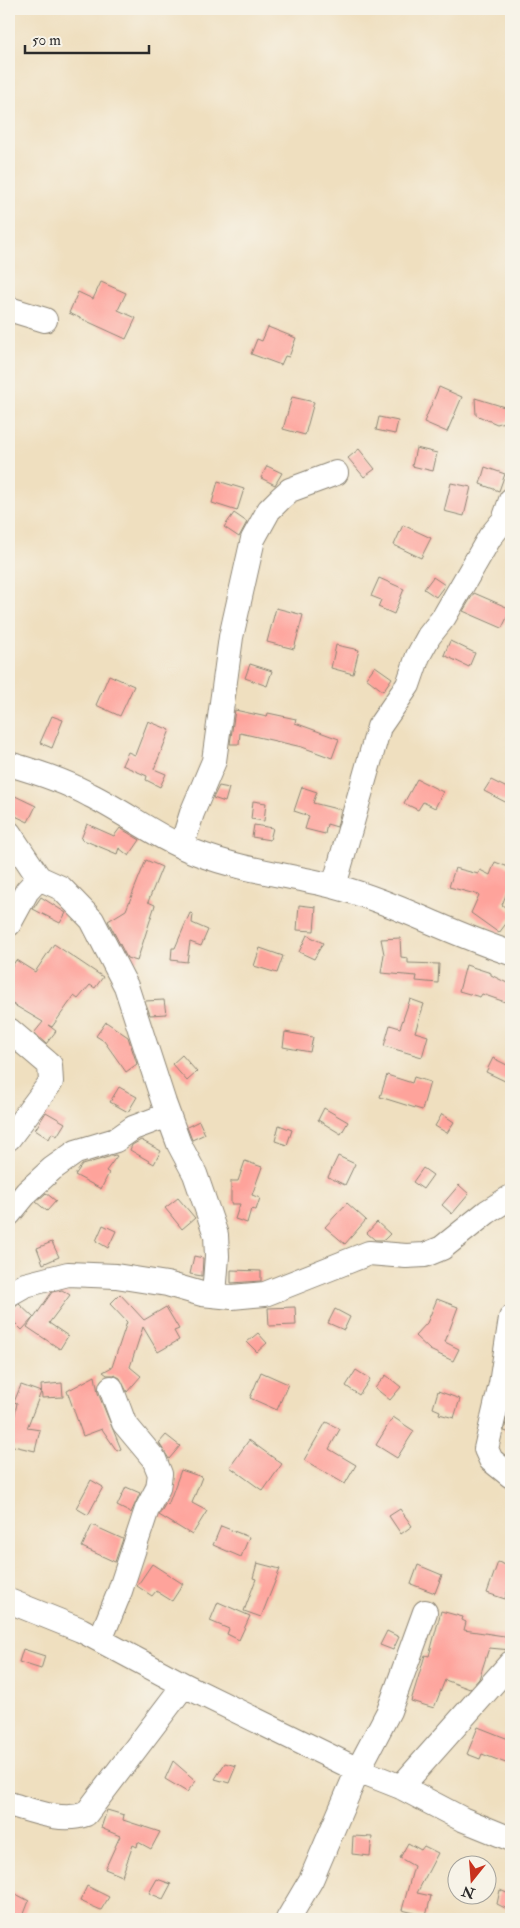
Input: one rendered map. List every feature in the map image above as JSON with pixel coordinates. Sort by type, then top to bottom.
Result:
[{"type":"street","points":[[9,309],[45,320]]},
{"type":"street","points":[[182,845],[192,813],[214,761],[231,637],[253,539],[269,510],[290,490],[336,473]]},
{"type":"street","points":[[334,886],[379,727],[408,685],[418,656],[429,636],[444,617],[476,559],[509,515]]},
{"type":"street","points":[[9,764],[46,775],[90,794],[149,829],[196,853],[240,866],[334,886],[508,947]]},
{"type":"street","points":[[9,833],[39,878],[61,888],[92,920],[126,986],[168,1115],[179,1144],[194,1174],[216,1235],[217,1256],[214,1296]]},
{"type":"street","points":[[9,924],[27,891],[39,878]]},
{"type":"street","points":[[9,1030],[50,1065],[52,1072],[51,1082],[9,1138]]},
{"type":"street","points":[[9,1214],[27,1192],[52,1169],[76,1152],[116,1140],[133,1128],[168,1115]]},
{"type":"street","points":[[10,1290],[68,1274],[133,1278],[214,1296],[232,1297],[265,1294],[369,1253],[391,1256],[426,1255],[442,1248],[487,1212],[511,1197]]},
{"type":"street","points":[[511,1318],[501,1384],[486,1449],[491,1460],[511,1476]]},
{"type":"street","points":[[100,1640],[120,1591],[160,1474],[154,1459],[124,1423],[111,1388]]},
{"type":"street","points":[[9,1602],[81,1630],[184,1685],[358,1770],[401,1787],[462,1819],[511,1838]]},
{"type":"street","points":[[288,1919],[311,1880],[358,1770],[389,1711],[425,1612]]},
{"type":"street","points":[[401,1787],[511,1663]]},
{"type":"street","points":[[9,1804],[63,1818],[74,1818],[86,1814],[184,1685]]},
{"type":"building","points":[[101,282],[126,293],[118,310],[136,318],[126,339],[69,313],[78,292],[93,299]]},
{"type":"building","points":[[268,327],[296,338],[289,357],[285,356],[281,365],[251,354],[257,339],[262,341]]},
{"type":"building","points":[[439,387],[462,397],[447,432],[424,422]]},
{"type":"building","points":[[292,397],[314,402],[305,435],[283,429]]},
{"type":"building","points":[[475,398],[511,409],[508,421],[497,424],[476,415]]},
{"type":"building","points":[[379,417],[398,421],[395,434],[376,430]]},
{"type":"building","points":[[416,448],[437,453],[433,471],[412,466]]},
{"type":"building","points":[[359,449],[375,469],[364,477],[348,458]]},
{"type":"building","points":[[267,466],[282,473],[275,485],[261,478]]},
{"type":"building","points":[[485,467],[505,474],[499,491],[480,484]]},
{"type":"building","points":[[218,481],[244,489],[237,511],[212,503]]},
{"type":"building","points":[[451,483],[471,487],[464,516],[444,511]]},
{"type":"building","points":[[234,513],[247,522],[239,537],[224,527]]},
{"type":"building","points":[[403,525],[431,538],[421,558],[394,545]]},
{"type":"building","points":[[433,577],[445,585],[436,597],[424,589]]},
{"type":"building","points":[[379,578],[404,589],[394,614],[378,607],[381,600],[371,596]]},
{"type":"building","points":[[474,593],[511,609],[502,628],[463,611]]},
{"type":"building","points":[[276,608],[303,615],[294,649],[267,642]]},
{"type":"building","points":[[450,641],[475,653],[469,667],[444,655]]},
{"type":"building","points":[[336,645],[359,650],[353,674],[331,668]]},
{"type":"building","points":[[250,664],[272,671],[267,686],[245,678]]},
{"type":"building","points":[[375,666],[392,678],[383,691],[366,678]]},
{"type":"building","points":[[109,675],[134,686],[120,716],[96,705]]},
{"type":"building","points":[[235,710],[267,717],[268,713],[296,719],[295,723],[339,739],[332,758],[302,747],[240,733],[239,744],[230,744]]},
{"type":"building","points":[[52,716],[63,720],[52,748],[40,743]]},
{"type":"building","points":[[148,721],[170,730],[154,769],[166,774],[160,787],[146,780],[147,776],[122,765],[128,752],[135,755]]},
{"type":"building","points":[[417,779],[443,792],[435,808],[423,802],[418,810],[404,803]]},
{"type":"building","points":[[491,780],[511,790],[511,805],[484,791]]},
{"type":"building","points":[[219,786],[229,788],[225,802],[213,798]]},
{"type":"building","points":[[302,787],[317,792],[313,803],[341,810],[337,827],[327,824],[325,834],[305,829],[309,816],[294,811]]},
{"type":"building","points":[[13,795],[36,806],[28,822],[9,813],[9,804]]},
{"type":"building","points":[[253,801],[266,803],[264,821],[251,819]]},
{"type":"building","points":[[87,824],[114,836],[120,828],[140,840],[129,856],[119,848],[117,854],[81,839]]},
{"type":"building","points":[[254,825],[273,828],[270,840],[252,837]]},
{"type":"building","points":[[146,860],[162,867],[148,902],[155,905],[137,961],[127,958],[108,921],[126,910]]},
{"type":"building","points":[[495,862],[511,868],[511,882],[502,905],[511,911],[511,917],[499,933],[471,913],[479,895],[449,887],[455,868],[478,874],[480,870],[490,875]]},
{"type":"building","points":[[41,897],[66,913],[60,923],[33,909]]},
{"type":"building","points":[[299,905],[316,907],[314,931],[297,930]]},
{"type":"building","points":[[190,913],[193,914],[192,923],[208,930],[201,946],[190,942],[187,962],[171,960],[172,948],[175,948]]},
{"type":"building","points":[[307,935],[323,943],[314,959],[299,952]]},
{"type":"building","points":[[400,938],[401,957],[408,958],[408,963],[439,964],[438,983],[416,981],[417,976],[381,973],[384,954],[381,939]]},
{"type":"building","points":[[54,944],[103,977],[95,988],[90,985],[78,999],[74,996],[52,1027],[48,1025],[56,1031],[46,1044],[34,1033],[43,1022],[9,1002],[9,971],[16,960],[35,972]]},
{"type":"building","points":[[260,948],[283,956],[277,973],[254,966]]},
{"type":"building","points":[[466,965],[491,973],[491,975],[511,985],[511,996],[508,1003],[482,994],[480,997],[459,991]]},
{"type":"building","points":[[410,999],[424,1004],[415,1032],[428,1036],[422,1057],[384,1046],[390,1025],[400,1028]]},
{"type":"building","points":[[164,1000],[166,1014],[150,1015],[145,1001]]},
{"type":"building","points":[[106,1022],[128,1037],[137,1064],[126,1072],[104,1041],[96,1036]]},
{"type":"building","points":[[285,1032],[313,1037],[310,1052],[283,1047]]},
{"type":"building","points":[[182,1055],[197,1072],[187,1081],[172,1064]]},
{"type":"building","points":[[493,1058],[511,1067],[507,1082],[486,1072]]},
{"type":"building","points":[[387,1075],[412,1083],[414,1077],[430,1082],[422,1110],[380,1097]]},
{"type":"building","points":[[119,1087],[137,1097],[128,1112],[110,1102]]},
{"type":"building","points":[[324,1108],[348,1122],[341,1134],[318,1120]]},
{"type":"building","points":[[46,1112],[65,1123],[57,1136],[52,1133],[49,1139],[35,1130]]},
{"type":"building","points":[[442,1114],[454,1122],[447,1133],[435,1126]]},
{"type":"building","points":[[199,1121],[205,1134],[192,1140],[187,1127]]},
{"type":"building","points":[[279,1125],[292,1130],[287,1145],[275,1141]]},
{"type":"building","points":[[141,1140],[161,1151],[154,1164],[130,1150],[132,1145]]},
{"type":"building","points":[[117,1156],[106,1171],[109,1173],[101,1189],[75,1175],[82,1165]]},
{"type":"building","points":[[338,1156],[355,1164],[345,1185],[328,1177]]},
{"type":"building","points":[[245,1161],[262,1167],[252,1195],[260,1198],[256,1210],[251,1209],[247,1223],[235,1219],[240,1204],[231,1204],[231,1181],[238,1181]]},
{"type":"building","points":[[423,1168],[433,1175],[423,1189],[413,1182]]},
{"type":"building","points":[[459,1185],[469,1194],[452,1214],[442,1205]]},
{"type":"building","points":[[46,1193],[56,1201],[47,1211],[36,1202]]},
{"type":"building","points":[[178,1198],[195,1218],[182,1229],[165,1208]]},
{"type":"building","points":[[347,1203],[366,1220],[345,1244],[325,1227]]},
{"type":"building","points":[[377,1222],[390,1234],[384,1240],[375,1240],[367,1233]]},
{"type":"building","points":[[103,1225],[116,1231],[108,1248],[96,1241]]},
{"type":"building","points":[[52,1242],[59,1257],[43,1264],[37,1248]]},
{"type":"building","points":[[194,1256],[203,1258],[202,1276],[190,1274]]},
{"type":"building","points":[[231,1270],[261,1271],[261,1281],[231,1283]]},
{"type":"building","points":[[62,1290],[70,1295],[49,1323],[68,1336],[60,1349],[27,1327],[33,1318],[22,1330],[9,1317],[9,1311],[19,1304],[34,1318],[52,1292]]},
{"type":"building","points":[[120,1294],[144,1320],[166,1307],[179,1329],[174,1331],[179,1340],[158,1352],[143,1327],[130,1367],[141,1376],[127,1392],[120,1378],[103,1372],[112,1367],[127,1322],[110,1304]]},
{"type":"building","points":[[437,1299],[458,1307],[445,1342],[459,1349],[453,1361],[430,1350],[415,1336],[427,1323]]},
{"type":"building","points":[[295,1307],[296,1325],[269,1326],[268,1308]]},
{"type":"building","points":[[335,1309],[350,1317],[344,1330],[328,1323]]},
{"type":"building","points":[[258,1333],[267,1343],[257,1352],[247,1342]]},
{"type":"building","points":[[356,1370],[370,1379],[359,1395],[346,1386]]},
{"type":"building","points":[[261,1372],[288,1384],[277,1410],[250,1398]]},
{"type":"building","points":[[386,1375],[401,1387],[390,1400],[375,1388]]},
{"type":"building","points":[[95,1376],[98,1393],[121,1449],[117,1451],[102,1429],[83,1436],[67,1391]]},
{"type":"building","points":[[62,1383],[63,1397],[42,1398],[41,1385]]},
{"type":"building","points":[[21,1385],[41,1392],[27,1428],[40,1430],[35,1451],[9,1445],[17,1403],[14,1402]]},
{"type":"building","points":[[438,1391],[460,1399],[454,1418],[439,1414],[440,1411],[433,1408]]},
{"type":"building","points":[[511,1401],[511,1433],[504,1431]]},
{"type":"building","points":[[393,1417],[414,1431],[397,1458],[376,1445]]},
{"type":"building","points":[[326,1422],[340,1429],[329,1449],[356,1465],[345,1484],[304,1460]]},
{"type":"building","points":[[166,1435],[180,1446],[169,1459],[159,1443]]},
{"type":"building","points":[[249,1440],[282,1464],[263,1491],[230,1467]]},
{"type":"building","points":[[181,1470],[202,1477],[192,1503],[207,1511],[192,1535],[159,1515],[166,1503],[168,1505]]},
{"type":"building","points":[[91,1480],[103,1487],[88,1515],[76,1508]]},
{"type":"building","points":[[126,1487],[140,1493],[131,1513],[117,1506]]},
{"type":"building","points":[[400,1509],[412,1526],[401,1534],[389,1516]]},
{"type":"building","points":[[92,1525],[123,1539],[115,1562],[82,1547]]},
{"type":"building","points":[[221,1526],[249,1537],[241,1557],[213,1545]]},
{"type":"building","points":[[498,1562],[511,1567],[511,1579],[505,1599],[487,1593]]},
{"type":"building","points":[[257,1563],[280,1569],[261,1617],[244,1611],[256,1579],[253,1578]]},
{"type":"building","points":[[152,1564],[183,1584],[172,1601],[156,1591],[152,1596],[137,1586]]},
{"type":"building","points":[[418,1565],[442,1575],[435,1593],[411,1584]]},
{"type":"building","points":[[218,1602],[250,1616],[239,1640],[227,1634],[229,1629],[210,1621]]},
{"type":"building","points":[[441,1611],[463,1617],[462,1620],[466,1622],[464,1630],[511,1637],[511,1650],[489,1648],[479,1679],[470,1689],[445,1680],[434,1708],[411,1701],[425,1655],[429,1656]]},
{"type":"building","points":[[387,1631],[399,1637],[393,1650],[380,1645]]},
{"type":"building","points":[[23,1649],[45,1656],[41,1669],[19,1662]]},
{"type":"building","points":[[478,1727],[511,1740],[511,1765],[482,1754],[480,1759],[467,1754]]},
{"type":"building","points":[[173,1761],[196,1781],[187,1792],[165,1779]]},
{"type":"building","points":[[225,1763],[236,1766],[229,1783],[215,1779]]},
{"type":"building","points":[[107,1810],[124,1815],[123,1820],[160,1832],[151,1849],[138,1842],[137,1847],[133,1845],[122,1876],[105,1869],[120,1836],[101,1828]]},
{"type":"building","points":[[353,1836],[372,1837],[370,1856],[352,1854]]},
{"type":"building","points":[[408,1843],[421,1850],[424,1846],[438,1853],[417,1893],[431,1896],[426,1916],[402,1910],[414,1866],[400,1858]]},
{"type":"building","points":[[157,1879],[171,1884],[163,1899],[149,1893]]},
{"type":"building","points":[[87,1886],[109,1897],[101,1910],[80,1901]]},
{"type":"building","points":[[500,1890],[511,1895],[511,1911],[498,1904]]},
{"type":"building","points":[[12,1892],[29,1901],[22,1919],[9,1919],[9,1901]]}]
